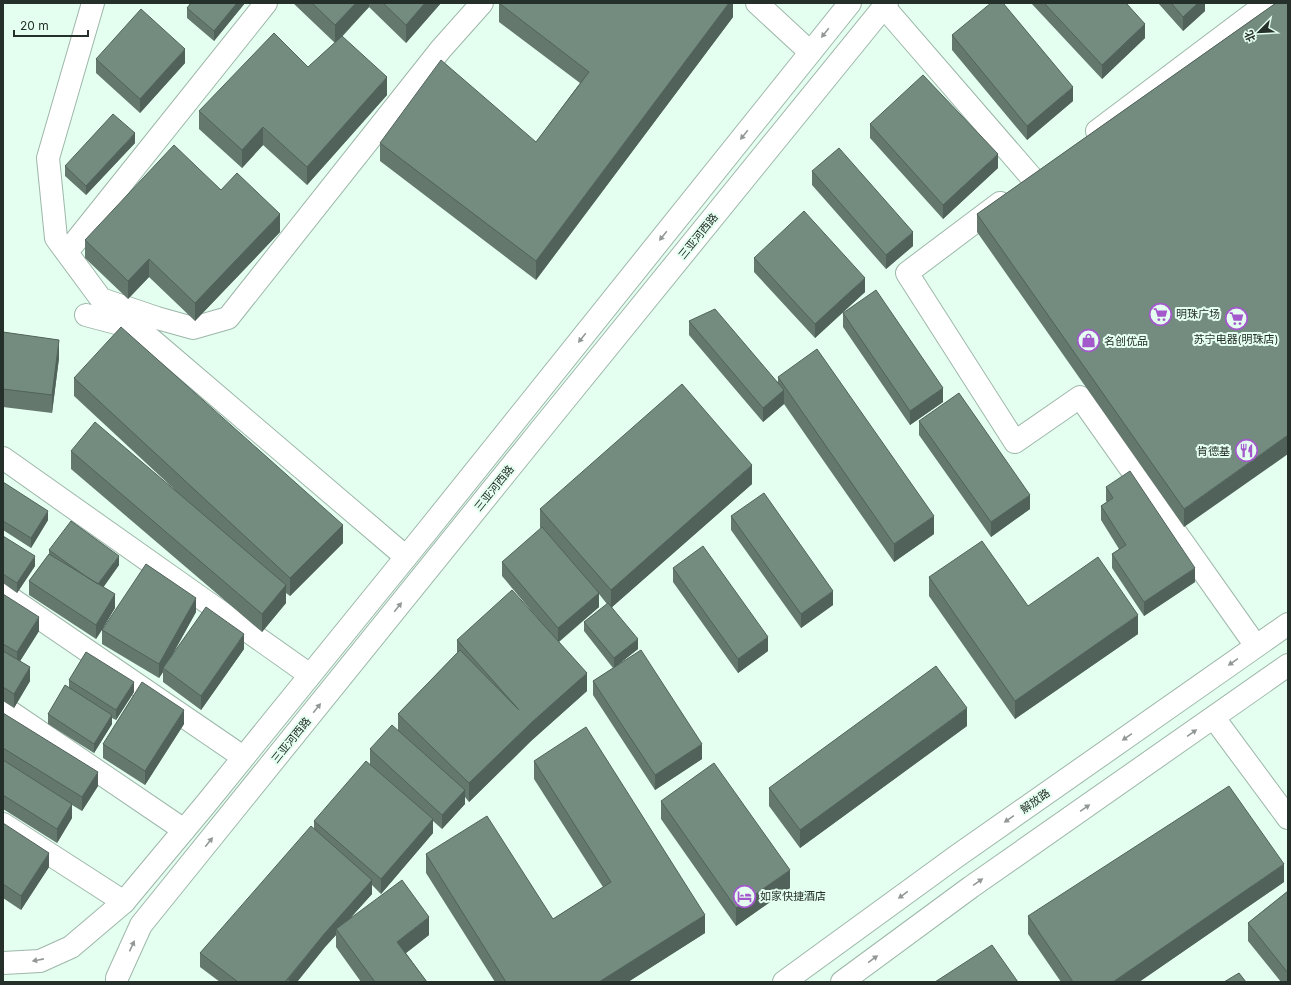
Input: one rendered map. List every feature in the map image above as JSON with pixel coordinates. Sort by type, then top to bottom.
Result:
[{"type":"street","points":[[93,3],[48,158],[56,238],[101,299],[157,318],[193,328],[228,318],[440,49],[482,3]]},
{"type":"street","points":[[67,252],[266,3]]},
{"type":"street","points":[[757,3],[810,52]]},
{"type":"street","points":[[3,963],[40,961],[71,947],[124,902],[406,557],[850,3]]},
{"type":"street","points":[[1083,141],[1267,3]]},
{"type":"street","points":[[885,5],[1022,187]]},
{"type":"street","name":"三亚河西路","points":[[117,982],[117,978],[141,925],[885,5]]},
{"type":"street","points":[[1052,165],[907,273],[1015,442],[1080,397],[1256,646]]},
{"type":"street","points":[[86,315],[139,329],[406,557]]},
{"type":"street","points":[[3,458],[310,675]]},
{"type":"street","points":[[3,593],[243,757]]},
{"type":"street","name":"解放路","points":[[784,982],[957,856],[1288,624]]},
{"type":"street","points":[[842,982],[971,887],[1288,665]]},
{"type":"street","points":[[3,707],[184,830]]},
{"type":"street","points":[[1214,718],[1288,818]]},
{"type":"street","points":[[3,824],[124,902]]},
{"type":"building","points":[[191,3],[237,3],[214,31],[187,8]]},
{"type":"building","points":[[312,3],[356,3],[335,25]]},
{"type":"building","points":[[383,3],[425,3],[406,25]]},
{"type":"building","points":[[499,3],[729,3],[536,261],[380,143],[441,60],[536,142],[589,72]]},
{"type":"building","points":[[991,3],[1003,3],[1073,87],[1027,126],[952,35]]},
{"type":"building","points":[[1044,3],[1126,3],[1145,24],[1102,65]]},
{"type":"building","points":[[1171,3],[1198,3],[1183,17]]},
{"type":"building","name":"明珠广场","points":[[1276,3],[1288,3],[1288,435],[1184,509],[977,214]]},
{"type":"building","points":[[141,9],[185,49],[140,99],[96,59]]},
{"type":"building","points":[[274,33],[308,67],[342,36],[387,77],[307,167],[263,127],[242,150],[199,111]]},
{"type":"building","points":[[923,75],[998,154],[943,205],[870,124]]},
{"type":"building","points":[[113,114],[135,133],[86,186],[65,166]]},
{"type":"building","points":[[174,145],[221,190],[237,173],[280,214],[195,303],[149,259],[128,281],[85,240]]},
{"type":"building","points":[[839,148],[913,232],[886,255],[812,171]]},
{"type":"building","points":[[804,211],[865,278],[815,324],[754,258]]},
{"type":"building","points":[[876,290],[943,388],[910,411],[843,313]]},
{"type":"building","points":[[715,309],[784,390],[763,408],[689,321]]},
{"type":"building","points":[[121,327],[343,525],[290,578],[74,378]]},
{"type":"building","points":[[3,332],[59,340],[52,395],[3,389]]},
{"type":"building","points":[[817,349],[934,516],[894,544],[778,377]]},
{"type":"building","points":[[682,384],[752,465],[611,590],[540,509]]},
{"type":"building","points":[[959,393],[1030,495],[991,522],[919,421]]},
{"type":"building","points":[[95,422],[286,585],[262,614],[71,451]]},
{"type":"building","points":[[1130,471],[1195,568],[1144,602],[1112,554],[1126,545],[1101,506],[1113,498],[1106,487]]},
{"type":"building","points":[[3,482],[48,511],[31,538],[3,521]]},
{"type":"building","points":[[764,493],[833,591],[801,614],[731,516]]},
{"type":"building","points":[[71,521],[119,556],[98,584],[49,550]]},
{"type":"building","points":[[542,527],[599,593],[558,628],[502,562]]},
{"type":"building","points":[[3,536],[35,556],[17,583],[3,574]]},
{"type":"building","points":[[982,541],[1028,606],[1098,557],[1138,615],[1015,701],[929,577]]},
{"type":"building","points":[[703,546],[768,637],[738,659],[673,568]]},
{"type":"building","points":[[49,554],[115,594],[96,625],[29,581]]},
{"type":"building","points":[[146,564],[196,598],[159,664],[102,630]]},
{"type":"building","points":[[512,590],[587,673],[531,723],[469,783],[398,714],[460,650],[519,710],[457,640]]},
{"type":"building","points":[[3,594],[39,617],[17,652],[3,644]]},
{"type":"building","points":[[608,603],[638,639],[614,658],[584,622]]},
{"type":"building","points":[[206,607],[244,634],[201,696],[163,668]]},
{"type":"building","points":[[641,650],[702,744],[655,775],[593,681]]},
{"type":"building","points":[[3,651],[30,667],[14,694],[3,687]]},
{"type":"building","points":[[86,652],[134,682],[116,710],[69,680]]},
{"type":"building","points":[[936,666],[967,708],[800,830],[769,788]]},
{"type":"building","points":[[142,682],[184,710],[145,771],[103,744]]},
{"type":"building","points":[[65,685],[112,715],[94,744],[48,714]]},
{"type":"building","points":[[3,713],[98,772],[82,797],[3,748]]},
{"type":"building","points":[[392,725],[465,790],[442,815],[370,749]]},
{"type":"building","points":[[586,727],[705,915],[599,982],[506,982],[426,854],[487,816],[553,919],[611,882],[534,761]]},
{"type":"building","points":[[3,760],[72,804],[57,829],[3,795]]},
{"type":"building","points":[[366,761],[433,819],[381,879],[314,821]]},
{"type":"building","points":[[714,763],[790,870],[736,908],[661,801]]},
{"type":"building","points":[[1229,786],[1284,864],[1113,982],[1073,982],[1028,916]]},
{"type":"building","points":[[3,823],[49,853],[21,896],[3,884]]},
{"type":"building","points":[[311,826],[372,880],[325,933],[285,982],[238,982],[200,953]]},
{"type":"building","points":[[402,880],[429,917],[397,942],[427,982],[375,982],[336,929]]},
{"type":"building","points":[[1288,891],[1288,973],[1248,923]]},
{"type":"building","points":[[992,945],[1018,982],[935,982]]},
{"type":"building","points":[[1239,973],[1246,982],[1224,982]]},
{"type":"place","name":"明珠广场","points":[[1161,314]]},
{"type":"place","name":"苏宁电器(明珠店)","points":[[1236,319]]},
{"type":"place","name":"名创优品","points":[[1088,341]]},
{"type":"place","name":"肯德基","points":[[1246,451]]},
{"type":"place","name":"如家快捷酒店","points":[[744,896]]}]
